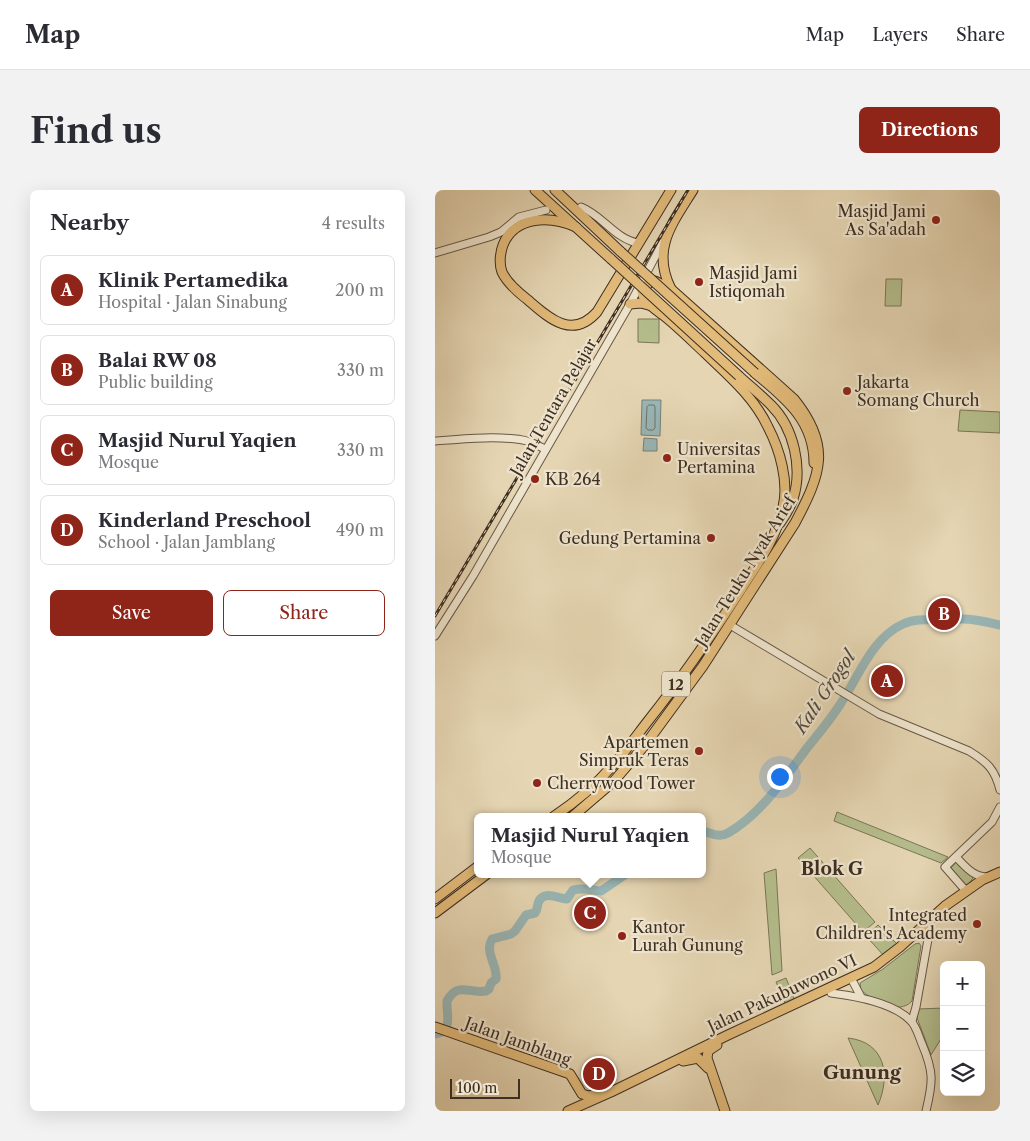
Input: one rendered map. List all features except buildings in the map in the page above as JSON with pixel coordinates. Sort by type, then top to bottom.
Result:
[{"type":"main road","points":[[535,190],[576,227]]},
{"type":"main road","name":"Jalan Teuku Nyak Arief","points":[[555,190],[621,252],[789,402],[802,419],[811,439],[814,454],[812,487],[795,523],[703,666],[640,751],[604,791],[577,813]]},
{"type":"main road","points":[[576,227],[549,218],[533,220],[517,228],[507,237],[502,249],[501,267],[505,276],[521,295],[550,319],[558,323],[571,325],[587,321],[602,305],[671,190]]},
{"type":"main road","name":"Jalan Tentara Pelajar","points":[[668,232],[693,190]]},
{"type":"main road","name":"Jalan Teuku Nyak Arief","points":[[558,813],[613,766],[666,698],[721,620],[775,532],[793,500],[797,474],[794,448],[783,420],[772,406],[576,227]]},
{"type":"main road","points":[[668,232],[664,244],[663,267],[671,290]]},
{"type":"main road","points":[[775,532],[783,507],[785,493],[779,455],[768,425],[753,401],[720,367],[652,306],[642,294],[642,290],[646,285],[655,280],[671,290],[789,393],[802,409],[815,435],[818,446],[820,457],[812,487]]},
{"type":"main road","points":[[630,304],[641,303],[652,306]]},
{"type":"main road","points":[[435,899],[474,869]]},
{"type":"main road","name":"Jalan Pakubuwono VI","points":[[711,1072],[707,1054],[711,1049],[831,993],[874,967],[945,906],[982,880],[997,874]]},
{"type":"main road","name":"Jalan Pakubuwono VI","points":[[568,1111],[673,1063],[721,1038],[880,969],[921,936],[948,909],[997,874]]},
{"type":"main road","points":[[435,913],[482,878]]},
{"type":"main road","name":"Jalan Jamblang","points":[[435,1028],[570,1074],[582,1094],[586,1096],[611,1092]]},
{"type":"main road","points":[[673,1063],[700,1058],[711,1072],[725,1111]]},
{"type":"street","points":[[581,207],[596,216],[626,240],[638,243]]},
{"type":"street","points":[[435,253],[489,237],[501,232],[519,218],[546,210]]},
{"type":"street","name":"Jalan Tentara Pelajar","points":[[435,636],[477,568],[630,304],[668,232]]},
{"type":"street","points":[[435,441],[519,440],[545,449]]},
{"type":"street","points":[[730,625],[879,714],[969,751],[994,772],[1000,790]]},
{"type":"street","points":[[967,891],[945,867],[991,822],[1000,807]]},
{"type":"street","points":[[956,857],[971,872],[978,876],[997,874]]},
{"type":"street","points":[[912,1021],[930,928]]},
{"type":"street","points":[[921,936],[925,950]]},
{"type":"street","points":[[852,980],[861,997]]},
{"type":"street","points":[[831,993],[861,997],[899,1012],[912,1021],[931,1064],[931,1085],[926,1111]]},
{"type":"street","points":[[899,1012],[916,1007]]},
{"type":"green space","points":[[886,279],[902,279],[901,306],[885,306]]},
{"type":"green space","points":[[638,319],[659,319],[659,343],[638,342]]},
{"type":"green space","points":[[960,410],[1000,412],[1000,433],[958,431]]},
{"type":"green space","points":[[837,812],[948,857],[941,863],[834,821]]},
{"type":"green space","points":[[810,848],[875,922],[863,932],[798,858]]},
{"type":"green space","points":[[956,862],[973,878],[967,886],[951,868]]},
{"type":"green space","points":[[776,869],[782,971],[772,975],[764,873]]},
{"type":"green space","points":[[878,925],[898,945],[885,957],[866,936]]},
{"type":"green space","points":[[919,943],[921,946],[912,1001],[907,1005],[893,1007],[879,1002],[861,990],[860,983]]},
{"type":"green space","points":[[786,978],[795,1001],[786,1005],[776,982]]},
{"type":"green space","points":[[940,1008],[940,1040],[931,1055],[916,1015],[918,1009]]},
{"type":"green space","points":[[848,1038],[870,1046],[882,1062],[884,1082],[878,1105]]},
{"type":"water","points":[[642,400],[661,400],[660,436],[641,435]]},
{"type":"water","points":[[644,438],[657,439],[657,451],[643,451]]},
{"type":"waterway","name":"Kali Grogol","points":[[706,832],[715,835],[728,833],[761,806],[781,784],[833,715],[867,659],[883,638],[892,630],[908,622],[923,620],[969,619],[1000,625]]},
{"type":"waterway","name":"Kali Grogol","points":[[435,1034],[445,1030],[447,1026],[447,1001],[455,991],[486,991],[496,979],[490,954],[492,939],[511,934],[515,931],[526,915],[535,913],[539,901],[545,896],[567,899],[573,890],[577,889],[601,891],[620,878]]},
{"type":"railway","points":[[435,616],[688,190]]},
{"type":"place","name":"Masjid Jami As Sa'adah","points":[[936,220]]},
{"type":"place","name":"Masjid Jami Istiqomah","points":[[699,282]]},
{"type":"place","name":"Jakarta Somang Church","points":[[847,391]]},
{"type":"place","name":"Universitas Pertamina","points":[[667,458]]},
{"type":"place","name":"KB 264","points":[[535,479]]},
{"type":"place","name":"Gedung Pertamina","points":[[711,538]]},
{"type":"place","name":"Balai RW 08","points":[[944,614]]},
{"type":"place","name":"Klinik Pertamedika","points":[[887,681]]},
{"type":"place","name":"Apartemen Simpruk Teras","points":[[699,751]]},
{"type":"place","name":"Cherrywood Tower","points":[[537,783]]},
{"type":"place","name":"Masjid Nurul Yaqien","points":[[590,913]]},
{"type":"place","name":"Integrated Children's Academy","points":[[977,924]]},
{"type":"place","name":"Kantor Lurah Gunung","points":[[622,936]]},
{"type":"place","name":"Kinderland Preschool","points":[[599,1074]]},
{"type":"district","name":"Blok G","points":[[832,869]]},
{"type":"district","name":"Gunung","points":[[862,1072]]}]
